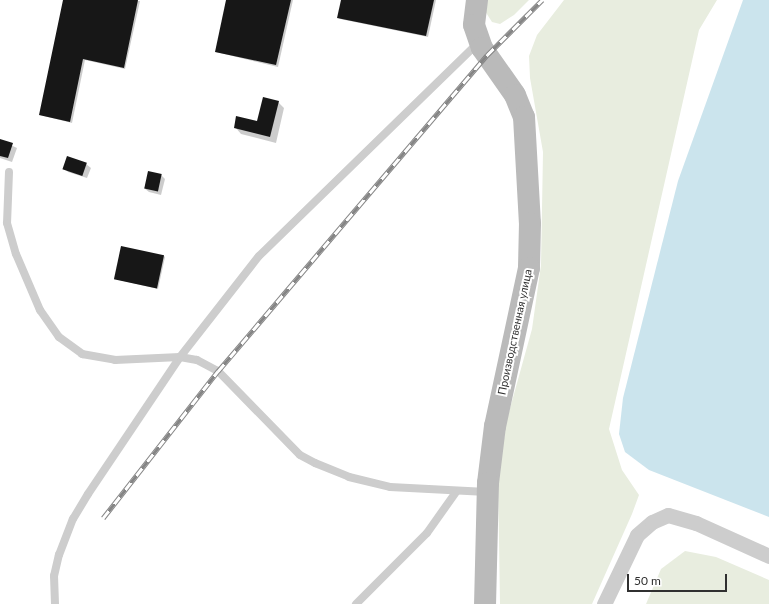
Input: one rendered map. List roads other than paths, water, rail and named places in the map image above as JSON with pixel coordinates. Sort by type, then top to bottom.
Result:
[{"type":"street","name":"Производственная улица","points":[[477,0],[474,26],[480,41],[515,95],[524,117],[529,178],[529,268],[495,426],[487,492],[486,604]]},
{"type":"street","points":[[604,604],[637,535],[652,522],[668,515],[696,523],[769,556]]},
{"type":"lane","points":[[55,604],[54,576],[58,555],[73,519],[88,494],[180,357],[259,256],[480,41]]},
{"type":"lane","points":[[10,172],[7,223],[40,310],[59,337],[82,354],[116,360],[180,357],[197,360],[218,371],[300,454],[315,463],[349,476],[390,487],[456,492],[487,492]]},
{"type":"lane","points":[[356,604],[427,533],[456,492]]},
{"type":"water","points":[[743,0],[769,0],[769,517],[649,470],[625,452],[619,434],[623,398],[678,181]]},
{"type":"railway","points":[[103,518],[218,371],[487,55],[542,0]]}]
